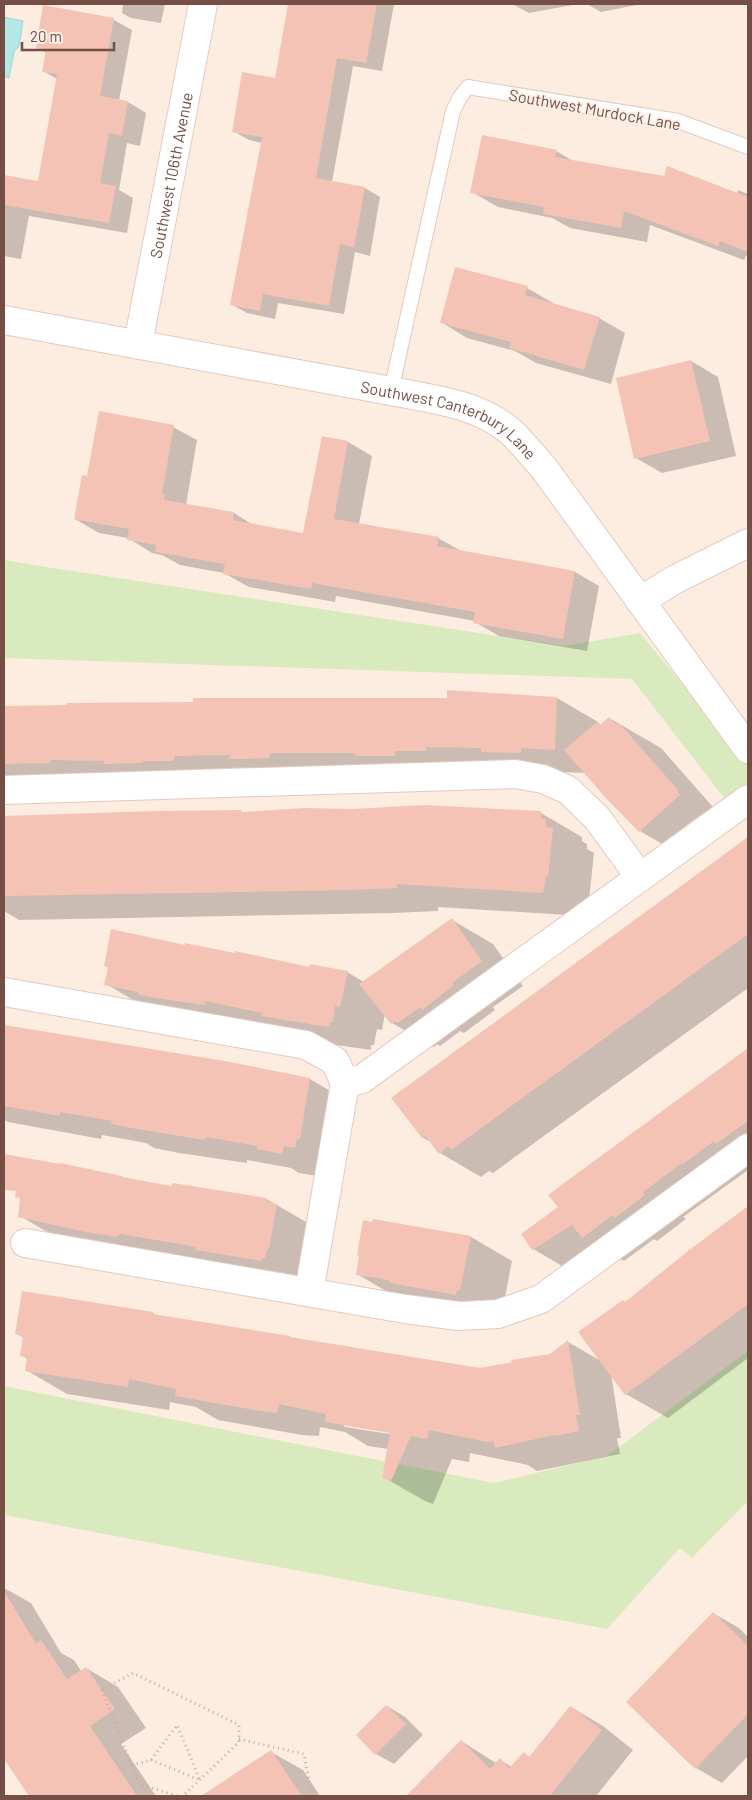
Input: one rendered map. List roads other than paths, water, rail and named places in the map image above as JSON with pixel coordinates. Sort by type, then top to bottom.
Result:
[{"type":"street","name":"Southwest 106th Avenue","points":[[138,344],[203,4]]},
{"type":"street","name":"Southwest Canterbury Lane","points":[[4,320],[391,390],[447,402],[470,409],[491,419],[523,443],[546,471],[748,749]]},
{"type":"street","points":[[640,601],[674,580],[748,544]]},
{"type":"street","points":[[4,790],[515,774],[543,779],[568,790],[597,818],[640,877]]},
{"type":"street","points":[[346,1083],[362,1079],[748,799]]},
{"type":"street","points":[[4,992],[306,1045],[334,1061],[346,1083],[308,1292]]},
{"type":"street","points":[[25,1243],[406,1309],[459,1316],[498,1314],[541,1299],[748,1148]]},
{"type":"lane","name":"Southwest Murdock Lane","points":[[391,390],[453,111],[460,97],[468,88],[678,122],[748,147]]},
{"type":"water","points":[[4,17],[23,21],[19,46],[14,52],[9,78],[4,77]]}]
